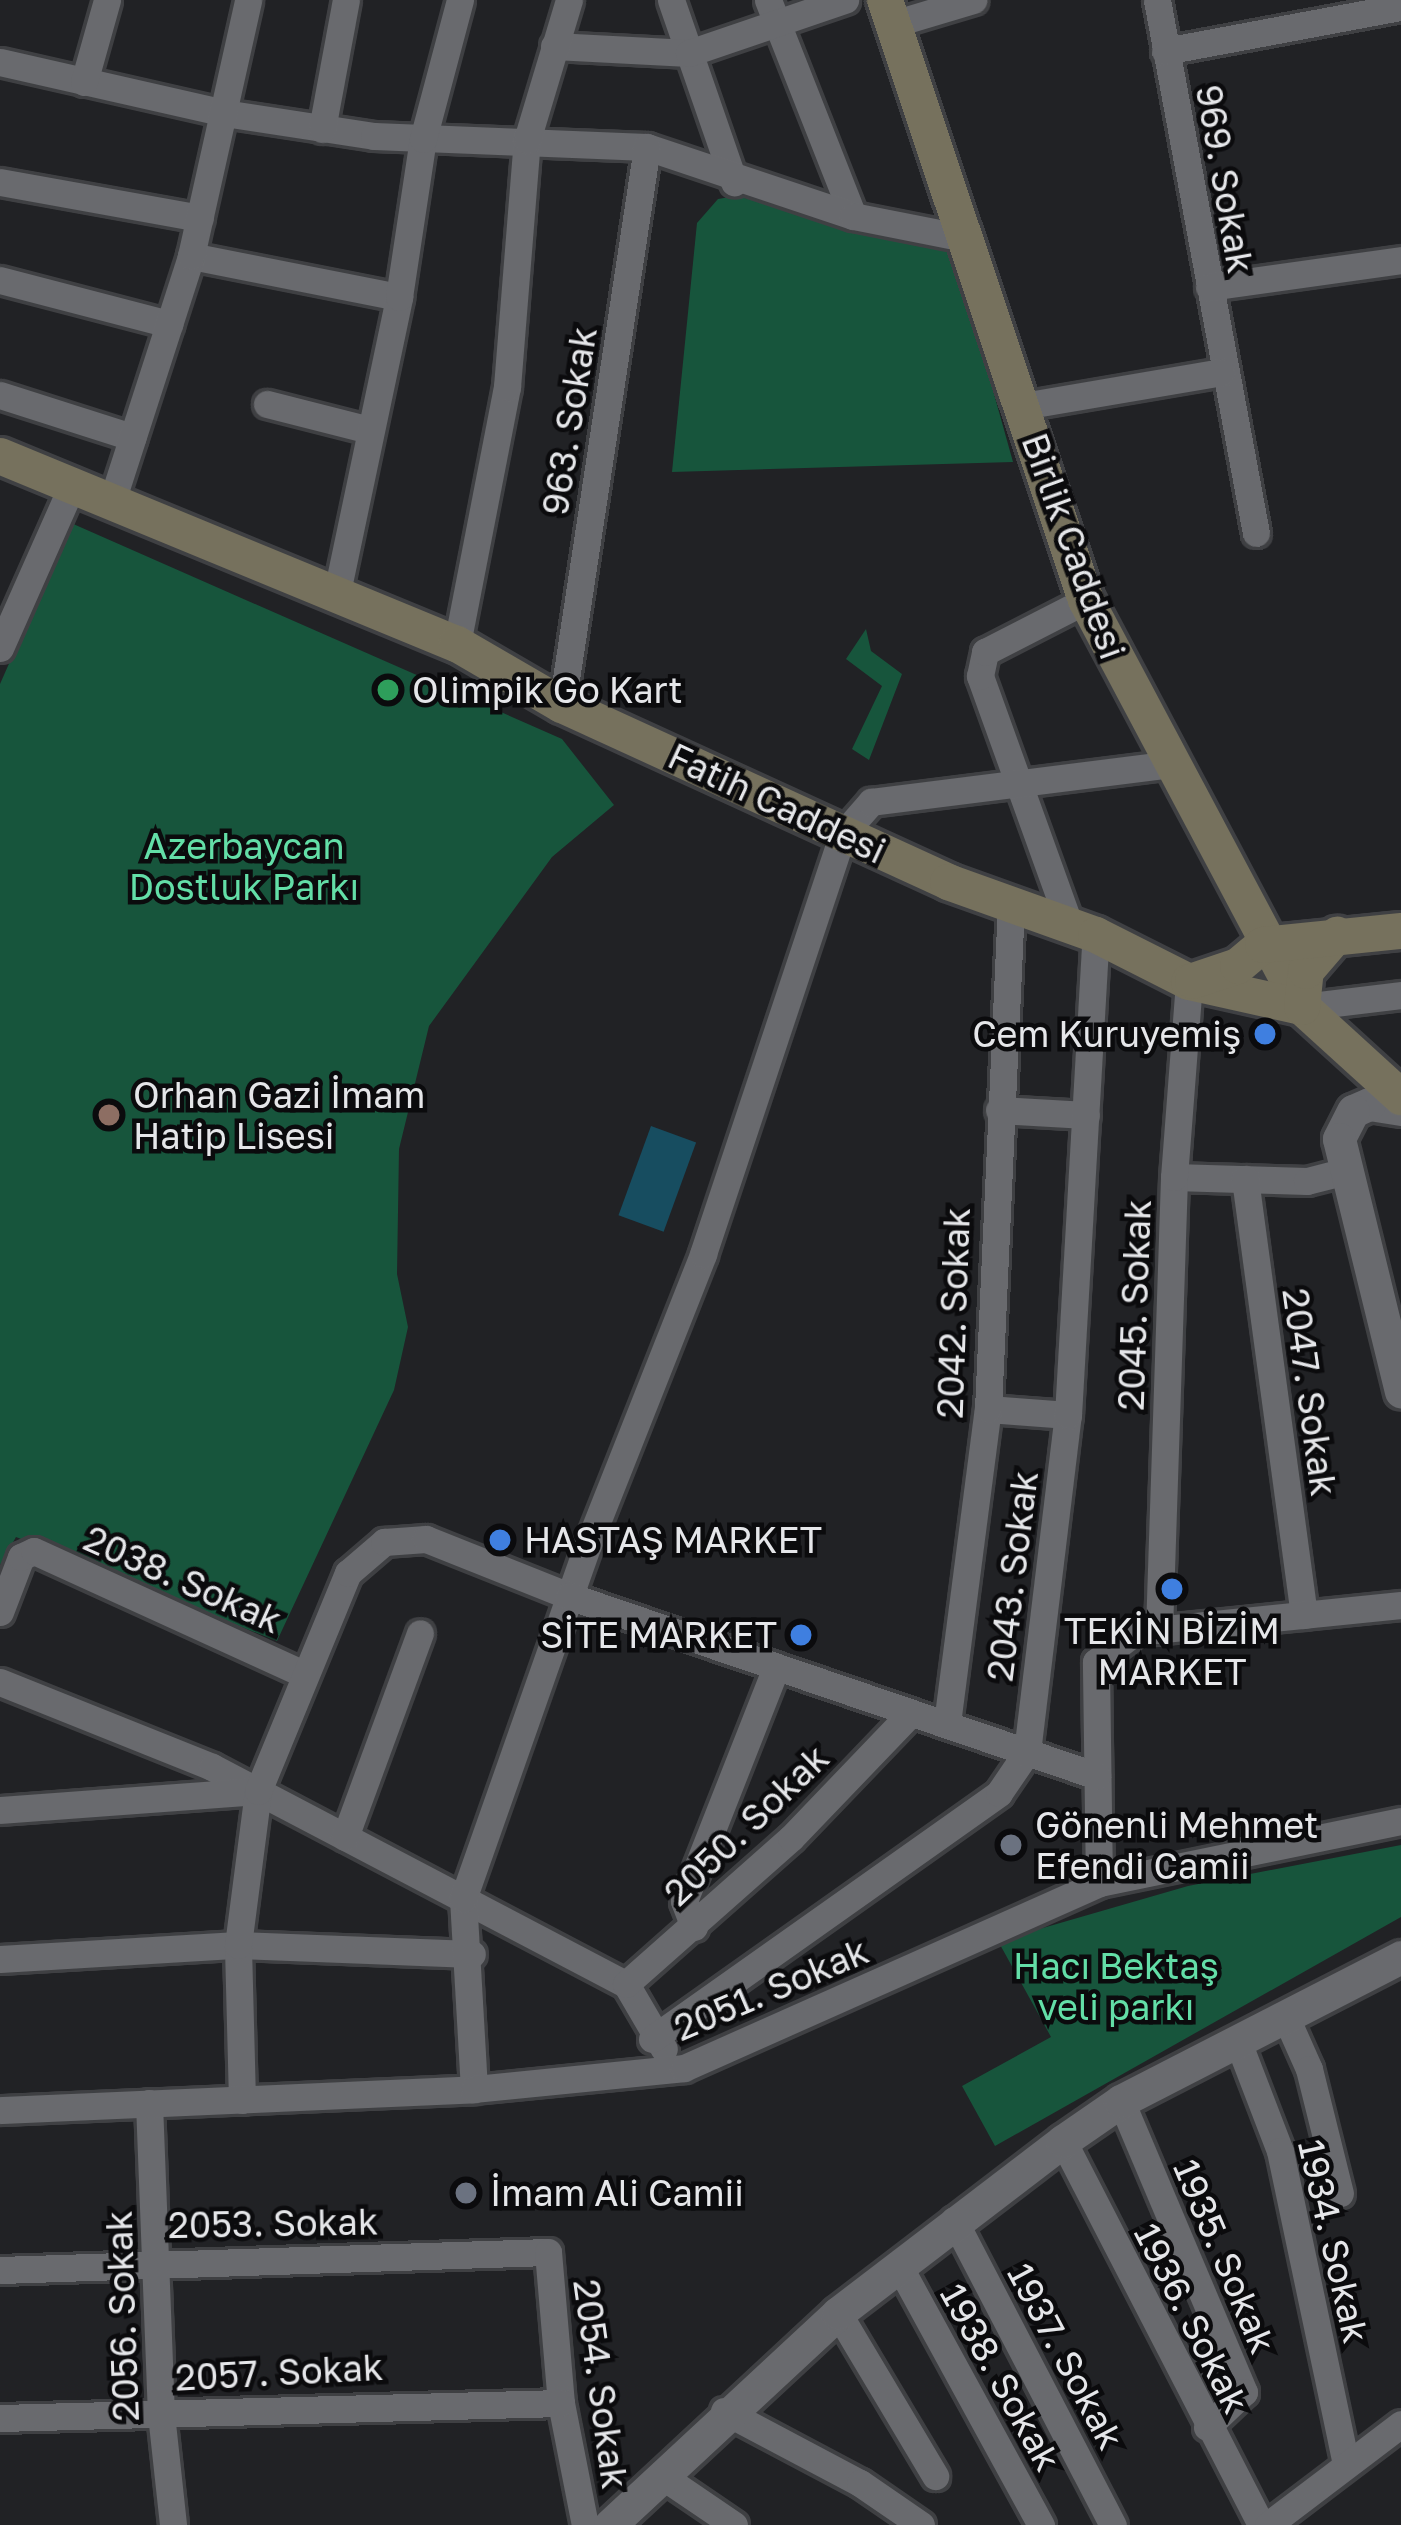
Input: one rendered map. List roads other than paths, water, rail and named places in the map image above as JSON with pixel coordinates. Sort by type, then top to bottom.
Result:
[{"type":"main road","name":"Birlik Caddesi","points":[[889,12],[1086,600],[1263,945],[1401,1096]]},
{"type":"main road","name":"Fatih Caddesi","points":[[0,456],[457,644],[562,705],[843,834],[1083,930],[1189,982],[1319,1004]]},
{"type":"main road","points":[[1189,982],[1238,966],[1263,945],[1401,931]]},
{"type":"main road","points":[[1319,1004],[1306,971],[1336,935]]},
{"type":"street","points":[[83,82],[106,0]]},
{"type":"street","points":[[113,499],[190,256],[248,0]]},
{"type":"street","points":[[322,129],[346,0]]},
{"type":"street","points":[[336,597],[400,297],[423,139],[460,0]]},
{"type":"street","points":[[457,644],[500,441],[523,257],[517,213],[527,140],[569,0]]},
{"type":"street","points":[[671,0],[734,182]]},
{"type":"street","points":[[554,46],[688,53],[772,10],[845,0]]},
{"type":"street","points":[[889,12],[974,0]]},
{"type":"street","name":"969. Sokak","points":[[1157,0],[1221,372],[1256,533]]},
{"type":"street","points":[[1165,51],[1399,5]]},
{"type":"street","points":[[772,10],[854,216]]},
{"type":"street","points":[[0,62],[322,129],[423,139],[646,148],[734,182],[854,216],[964,238]]},
{"type":"street","name":"963. Sokak","points":[[562,705],[646,148]]},
{"type":"street","points":[[0,182],[200,218]]},
{"type":"street","points":[[190,256],[400,297]]},
{"type":"street","points":[[1209,287],[1401,260]]},
{"type":"street","points":[[0,280],[169,324]]},
{"type":"street","points":[[1023,406],[1221,372]]},
{"type":"street","points":[[0,395],[132,437]]},
{"type":"street","points":[[267,404],[370,430]]},
{"type":"street","points":[[0,649],[73,484]]},
{"type":"street","points":[[1083,930],[1019,784],[980,676],[985,652],[1086,600]]},
{"type":"street","points":[[474,2089],[472,1954],[463,1898],[569,1596],[703,1254],[843,834],[871,802],[1170,764]]},
{"type":"street","name":"2042. Sokak","points":[[947,1723],[988,1409],[1011,904]]},
{"type":"street","name":"2043. Sokak","points":[[1027,1752],[1068,1415],[1086,1115],[1083,930]]},
{"type":"street","name":"2045. Sokak","points":[[1159,1630],[1174,1177],[1189,982]]},
{"type":"street","points":[[1319,1004],[1401,995]]},
{"type":"street","points":[[1401,1109],[1369,1104],[1353,1111],[1339,1139],[1401,1392]]},
{"type":"street","points":[[999,1110],[1086,1115]]},
{"type":"street","points":[[1174,1177],[1307,1181],[1346,1171]]},
{"type":"street","name":"2047. Sokak","points":[[1245,1179],[1304,1616]]},
{"type":"street","points":[[988,1409],[1068,1415]]},
{"type":"street","points":[[242,2100],[238,1946],[258,1791],[302,1673],[348,1573],[384,1542],[426,1539],[569,1596],[1097,1776]]},
{"type":"street","name":"2038. Sokak","points":[[0,1612],[21,1557],[34,1551],[302,1673]]},
{"type":"street","points":[[1099,1883],[1096,1662],[1135,1632],[1401,1605]]},
{"type":"street","points":[[345,1837],[420,1633]]},
{"type":"street","points":[[694,1927],[684,1901],[776,1667]]},
{"type":"street","points":[[0,1682],[258,1791],[626,1984],[652,2039],[685,2068]]},
{"type":"street","name":"2050. Sokak","points":[[626,1984],[694,1927],[910,1712]]},
{"type":"street","points":[[652,2039],[999,1793],[1027,1752]]},
{"type":"street","points":[[0,1810],[258,1791]]},
{"type":"street","name":"2051. Sokak","points":[[0,2110],[474,2089],[685,2068],[1099,1883],[1401,1821]]},
{"type":"street","points":[[0,1959],[238,1946],[472,1954]]},
{"type":"street","points":[[610,2525],[724,2411],[838,2314],[954,2220],[1063,2141],[1121,2101],[1401,1957]]},
{"type":"street","points":[[1285,2015],[1309,2068],[1340,2193]]},
{"type":"street","name":"1934. Sokak","points":[[1237,2039],[1280,2150],[1346,2464]]},
{"type":"street","name":"1935. Sokak","points":[[1121,2101],[1244,2392],[1207,2427]]},
{"type":"street","name":"2056. Sokak","points":[[149,2103],[161,2414],[173,2525]]},
{"type":"street","name":"1936. Sokak","points":[[1063,2141],[1207,2427],[1265,2525]]},
{"type":"street","name":"1937. Sokak","points":[[954,2220],[1113,2525]]},
{"type":"street","name":"2053. Sokak","points":[[0,2270],[155,2261],[548,2252]]},
{"type":"street","name":"2054. Sokak","points":[[548,2252],[561,2403],[585,2525]]},
{"type":"street","name":"1938. Sokak","points":[[898,2264],[1041,2525]]},
{"type":"street","points":[[838,2314],[935,2476]]},
{"type":"street","name":"2057. Sokak","points":[[0,2418],[561,2403]]},
{"type":"street","points":[[724,2411],[860,2483],[921,2525]]},
{"type":"street","points":[[1265,2525],[1401,2424]]},
{"type":"street","points":[[662,2476],[734,2525]]},
{"type":"water","points":[[651,1126],[696,1142],[664,1232],[619,1215]]},
{"type":"place","name":"Olimpik Go Kart","points":[[388,690]]},
{"type":"place","name":"Cem Kuruyemiş","points":[[1265,1034]]},
{"type":"place","name":"Orhan Gazi İmam Hatip Lisesi","points":[[109,1115]]},
{"type":"place","name":"HASTAŞ MARKET","points":[[500,1540]]},
{"type":"place","name":"TEKİN BİZİM MARKET","points":[[1172,1589]]},
{"type":"place","name":"SİTE MARKET","points":[[801,1635]]},
{"type":"place","name":"Gönenli Mehmet Efendi Camii","points":[[1011,1845]]},
{"type":"place","name":"İmam Ali Camii","points":[[466,2193]]},
{"type":"park label","name":"Azerbaycan Dostluk Parkı","points":[[244,866]]},
{"type":"park label","name":"Hacı Bektaş veli parkı","points":[[1116,1986]]}]
